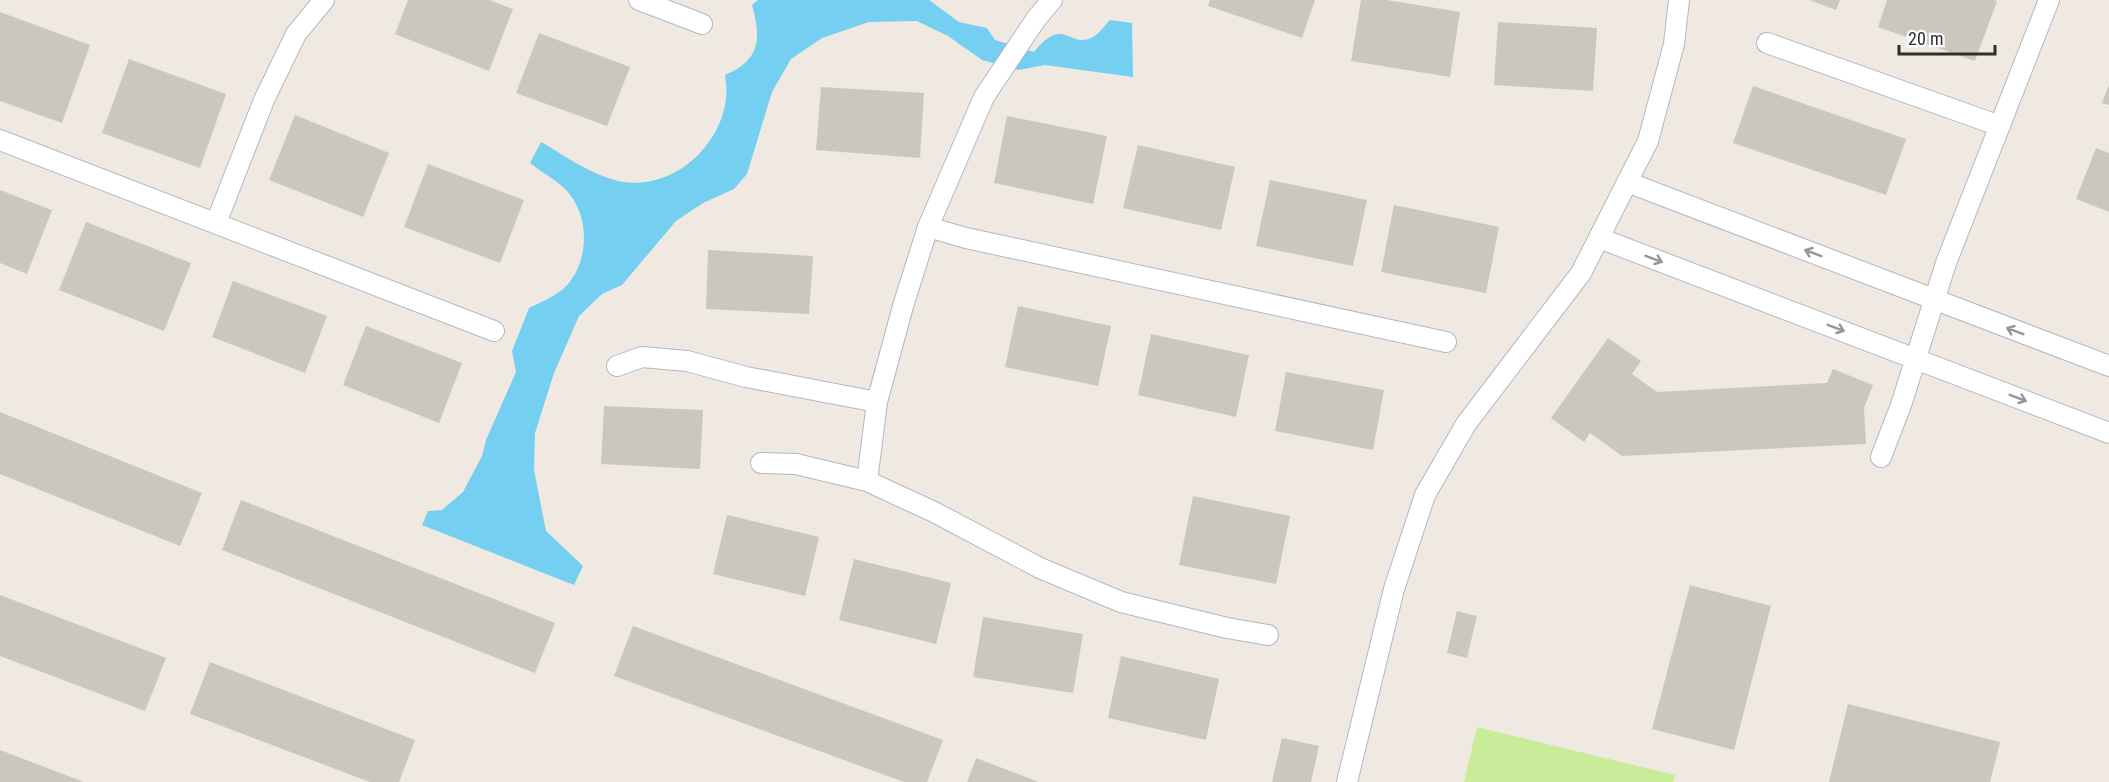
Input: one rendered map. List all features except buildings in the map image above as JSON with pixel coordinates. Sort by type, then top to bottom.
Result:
[{"type":"lane","points":[[216,224],[264,100],[296,34],[324,0]]},
{"type":"lane","points":[[639,0],[702,24]]},
{"type":"lane","points":[[867,482],[878,402],[903,306],[928,227],[984,97],[1036,19],[1052,0]]},
{"type":"lane","points":[[1347,782],[1394,588],[1425,495],[1466,424],[1581,273],[1599,238],[1648,141],[1674,44],[1679,0]]},
{"type":"lane","points":[[1881,457],[1901,405],[1946,263],[2049,0]]},
{"type":"lane","points":[[1767,43],[2000,126]]},
{"type":"lane","points":[[0,140],[494,332]]},
{"type":"lane","points":[[1627,182],[2109,366]]},
{"type":"lane","points":[[928,227],[966,238],[1446,342]]},
{"type":"lane","points":[[1599,238],[2109,433]]},
{"type":"lane","points":[[617,366],[642,357],[687,361],[746,377],[878,402]]},
{"type":"lane","points":[[761,463],[796,464],[867,482],[934,512],[1040,568],[1121,602],[1227,628],[1268,635]]},
{"type":"green space","points":[[1477,727],[1675,775],[1673,782],[1464,782]]},
{"type":"water","points":[[758,0],[929,0],[959,22],[987,28],[995,40],[1034,52],[1052,35],[1060,34],[1085,40],[1100,32],[1110,20],[1132,23],[1133,77],[1045,65],[1019,70],[982,60],[948,36],[917,21],[869,22],[822,38],[791,59],[772,92],[747,174],[734,189],[703,203],[676,221],[622,285],[602,294],[579,316],[554,373],[535,433],[534,470],[546,531],[583,566],[574,585],[422,525],[428,511],[442,510],[463,492],[482,456],[486,440],[516,372],[512,351],[529,308],[560,292],[575,274],[580,262],[584,237],[580,212],[563,187],[530,163],[541,142],[591,171],[624,182],[660,179],[692,161],[715,133],[722,116],[726,98],[725,75],[737,69],[752,55],[757,38],[757,28],[752,5]]}]
